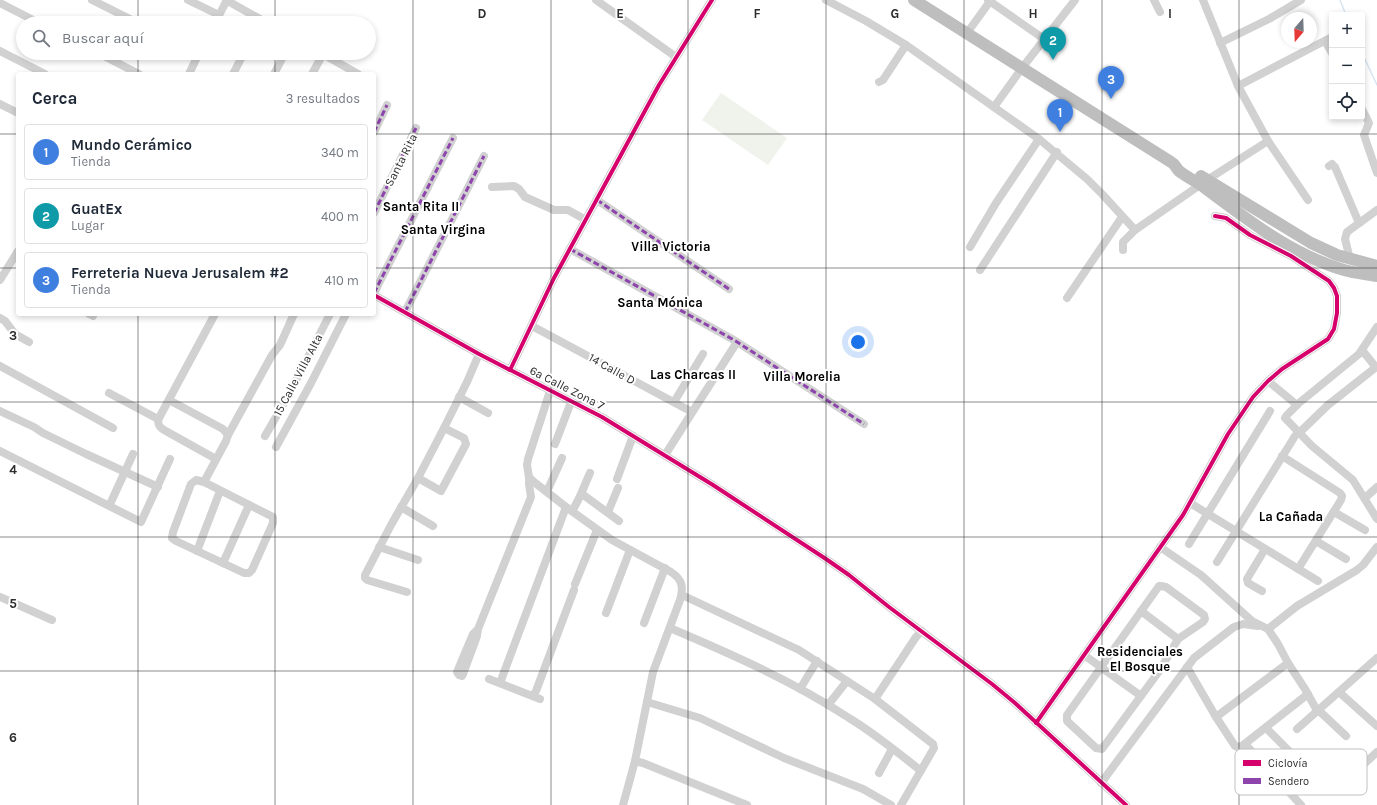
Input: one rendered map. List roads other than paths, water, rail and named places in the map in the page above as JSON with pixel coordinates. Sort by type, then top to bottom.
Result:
[{"type":"highway","points":[[914,0],[1173,163],[1179,171],[1204,182],[1324,250],[1377,266]]},
{"type":"highway","points":[[1204,182],[1228,213],[1254,224],[1316,260],[1347,271],[1377,276]]},
{"type":"street","points":[[92,0],[124,16]]},
{"type":"street","points":[[188,0],[212,16]]},
{"type":"street","points":[[218,16],[226,0],[252,16]]},
{"type":"street","points":[[596,0],[676,57]]},
{"type":"street","points":[[510,370],[554,278],[598,200],[644,112],[712,0]]},
{"type":"street","points":[[826,0],[866,21],[906,46],[1057,152],[1103,195],[1134,230]]},
{"type":"street","points":[[967,33],[990,0],[1044,39]]},
{"type":"street","points":[[994,107],[1022,68],[1075,0]]},
{"type":"street","points":[[1154,0],[1160,12]]},
{"type":"street","points":[[1203,0],[1238,86],[1268,141],[1308,200]]},
{"type":"street","points":[[1220,43],[1269,19],[1301,0]]},
{"type":"street","points":[[0,3],[25,16]]},
{"type":"street","points":[[1238,86],[1291,60],[1321,42],[1329,39]]},
{"type":"street","points":[[879,82],[883,80],[906,46]]},
{"type":"street","points":[[0,51],[16,59]]},
{"type":"street","points":[[18,60],[41,72]]},
{"type":"street","points":[[112,60],[136,72]]},
{"type":"street","points":[[190,72],[196,60]]},
{"type":"street","points":[[229,72],[235,60]]},
{"type":"street","points":[[234,72],[240,60]]},
{"type":"street","points":[[269,72],[276,60]]},
{"type":"street","points":[[275,72],[281,60]]},
{"type":"street","points":[[313,72],[319,60]]},
{"type":"street","points":[[334,60],[355,72]]},
{"type":"street","points":[[0,104],[16,112]]},
{"type":"street","points":[[376,128],[387,105]]},
{"type":"street","points":[[1365,115],[1369,123],[1364,135],[1377,173]]},
{"type":"street","name":"Santa Rita","points":[[376,209],[416,128]]},
{"type":"street","points":[[376,290],[453,138]]},
{"type":"street","points":[[970,247],[996,203],[1039,139]]},
{"type":"street","points":[[1123,250],[1123,242],[1134,230],[1204,182],[1268,141]]},
{"type":"street","points":[[980,270],[1057,152]]},
{"type":"street","points":[[405,312],[484,156]]},
{"type":"street","points":[[1329,166],[1332,164],[1335,167],[1359,223]]},
{"type":"street","points":[[492,187],[514,186],[519,189],[524,196],[532,200],[554,210],[568,210],[586,220]]},
{"type":"street","points":[[598,200],[729,289]]},
{"type":"street","points":[[1350,259],[1345,239],[1346,234],[1377,210]]},
{"type":"street","points":[[1036,723],[1190,503],[1238,418],[1253,397],[1282,369],[1328,339],[1334,329],[1337,313],[1337,296],[1329,281],[1291,256],[1250,235],[1228,213],[1215,216]]},
{"type":"street","points":[[1068,298],[1122,217]]},
{"type":"street","points":[[570,249],[737,342],[864,424]]},
{"type":"street","points":[[0,280],[16,254]]},
{"type":"street","name":"6a Calle Zona 7","points":[[376,295],[479,354],[602,417],[713,485],[837,567],[992,684],[1126,805]]},
{"type":"street","points":[[214,316],[158,419],[158,424],[164,430],[216,459]]},
{"type":"street","points":[[204,482],[228,435],[272,355],[278,347],[293,316]]},
{"type":"street","name":"15 Calle Villa Alta","points":[[265,436],[287,398],[329,316]]},
{"type":"street","points":[[276,446],[311,383],[345,316]]},
{"type":"street","points":[[0,318],[5,321],[15,334],[29,342]]},
{"type":"street","name":"14 Calle D","points":[[532,326],[692,412]]},
{"type":"street","points":[[1377,327],[1362,350],[1297,405],[1285,418],[1297,434],[1350,477],[1365,498],[1377,519]]},
{"type":"street","points":[[665,455],[737,342]]},
{"type":"street","points":[[1217,562],[1297,434],[1328,405],[1375,368],[1362,350]]},
{"type":"street","points":[[407,592],[367,580],[365,578],[367,570],[444,428],[479,354]]},
{"type":"street","points":[[674,402],[703,354]]},
{"type":"street","points":[[0,366],[113,428]]},
{"type":"street","points":[[1268,381],[1297,405]]},
{"type":"street","points":[[478,629],[473,634],[462,659],[457,672],[459,675],[462,676],[463,674],[477,636],[478,629],[531,497],[528,484],[528,459],[550,391]]},
{"type":"street","points":[[109,393],[158,419]]},
{"type":"street","points":[[459,397],[488,413]]},
{"type":"street","points":[[169,400],[223,429],[228,435]]},
{"type":"street","points":[[555,444],[571,402]]},
{"type":"street","points":[[0,411],[158,487]]},
{"type":"street","points":[[1189,544],[1270,411]]},
{"type":"street","points":[[418,478],[441,491],[466,444],[464,438],[444,428]]},
{"type":"street","points":[[617,478],[633,436]]},
{"type":"street","points":[[0,451],[141,522],[170,459]]},
{"type":"street","points":[[111,502],[133,454]]},
{"type":"street","points":[[1282,456],[1340,493],[1342,496],[1334,512],[1298,569]]},
{"type":"street","points":[[546,491],[562,458]]},
{"type":"street","points":[[500,683],[569,509],[582,494],[590,473]]},
{"type":"street","points":[[529,477],[597,530],[674,574],[680,580],[683,588],[682,595],[670,628],[656,661],[635,761],[623,805]]},
{"type":"street","points":[[196,480],[204,482],[274,518],[250,572],[244,573],[174,540],[172,535],[191,484],[196,480]]},
{"type":"street","points":[[1365,498],[1377,487]]},
{"type":"street","points":[[608,512],[618,488]]},
{"type":"street","points":[[197,551],[220,491]]},
{"type":"street","points":[[582,494],[619,521]]},
{"type":"street","points":[[1190,503],[1318,581]]},
{"type":"street","points":[[223,563],[249,505]]},
{"type":"street","points":[[401,507],[433,526]]},
{"type":"street","points":[[1334,512],[1365,530]]},
{"type":"street","points":[[489,679],[536,697],[536,691],[574,587],[597,530]]},
{"type":"street","points":[[1316,541],[1346,559]]},
{"type":"street","points":[[379,547],[418,560]]},
{"type":"street","points":[[1160,547],[1202,574],[1252,621],[1264,628],[1278,644],[1288,664],[1315,707],[1346,736]]},
{"type":"street","points":[[1101,783],[1194,658],[1234,626],[1243,624],[1264,628],[1297,606],[1357,570],[1377,547]]},
{"type":"street","points":[[1262,591],[1248,583],[1247,579],[1265,549]]},
{"type":"street","points":[[606,613],[630,550]]},
{"type":"street","points":[[644,623],[665,568]]},
{"type":"street","points":[[1161,586],[1166,587],[1204,616],[1205,619],[1203,622],[1178,638],[1160,670],[1102,748],[1096,748],[1067,721],[1067,715],[1156,588],[1161,586]]},
{"type":"street","points":[[682,595],[786,643],[817,661],[875,699],[933,744],[934,748],[901,805]]},
{"type":"street","points":[[0,597],[52,620]]},
{"type":"street","points":[[1141,611],[1178,638]]},
{"type":"street","points":[[670,628],[800,688],[866,729],[920,770]]},
{"type":"street","points":[[875,699],[916,637],[922,631]]},
{"type":"street","points":[[1084,655],[1141,696]]},
{"type":"street","points":[[1297,729],[1377,658]]},
{"type":"street","points":[[800,688],[817,661]]},
{"type":"street","points":[[1216,717],[1288,664]]},
{"type":"street","points":[[1187,667],[1216,717],[1235,746],[1239,747],[1266,728],[1308,694]]},
{"type":"street","points":[[828,705],[847,681]]},
{"type":"street","points":[[1339,692],[1377,726]]},
{"type":"street","points":[[647,702],[700,718],[784,758],[863,789],[891,805]]},
{"type":"street","points":[[1266,728],[1287,749]]},
{"type":"street","points":[[1245,744],[1250,749]]},
{"type":"street","points":[[879,773],[892,749]]},
{"type":"street","points":[[1367,761],[1377,752]]},
{"type":"street","points":[[635,761],[747,805]]},
{"type":"street","points":[[1292,795],[1301,805]]},
{"type":"waterway","points":[[1340,0],[1345,12]]},
{"type":"waterway","points":[[1365,59],[1377,85]]},
{"type":"place","name":"GuatEx","points":[[1053,60]]},
{"type":"place","name":"Ferreteria Nueva Jerusalem #2","points":[[1111,99]]},
{"type":"place","name":"Mundo Cerámico","points":[[1060,132]]},
{"type":"district","name":"Santa Rita II","points":[[421,206]]},
{"type":"district","name":"Santa Virgina","points":[[443,229]]},
{"type":"district","name":"Villa Victoria","points":[[671,246]]},
{"type":"district","name":"Santa Mónica","points":[[660,302]]},
{"type":"district","name":"Las Charcas II","points":[[693,374]]},
{"type":"district","name":"Villa Morelia","points":[[802,376]]},
{"type":"district","name":"La Cañada","points":[[1291,516]]},
{"type":"district","name":"Residenciales El Bosque","points":[[1140,658]]}]
